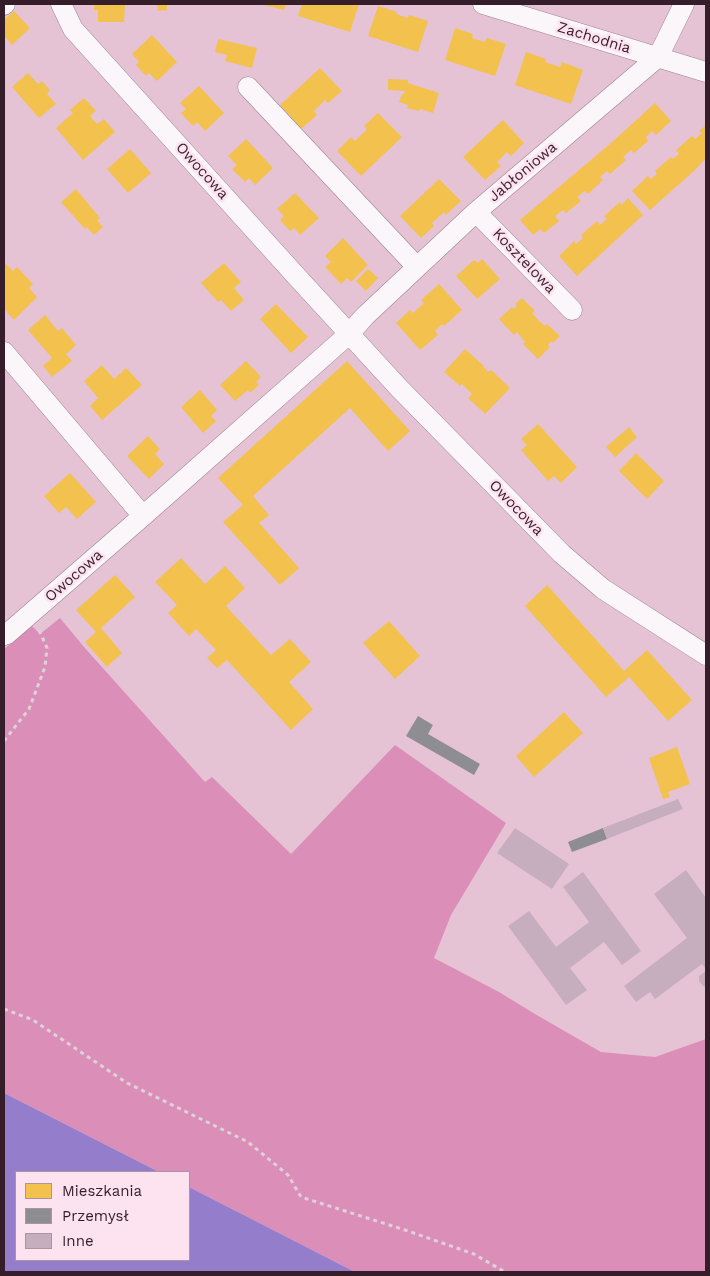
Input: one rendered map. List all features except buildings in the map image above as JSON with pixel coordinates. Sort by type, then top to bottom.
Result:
[{"type":"street","name":"Owocowa","points":[[61,4],[74,29],[349,334],[399,388],[562,554],[604,589],[706,655]]},
{"type":"street","name":"Zachodnia","points":[[483,4],[706,72]]},
{"type":"street","name":"Jabłoniowa","points":[[349,334],[365,316],[476,212],[658,57],[684,4]]},
{"type":"street","points":[[248,87],[417,267]]},
{"type":"street","name":"Kosztelowa","points":[[476,212],[572,310]]},
{"type":"street","name":"Owocowa","points":[[4,635],[144,516],[349,334]]},
{"type":"street","points":[[4,352],[144,516]]},
{"type":"path","points":[[4,741],[29,709],[44,667],[47,648],[31,614]]},
{"type":"path","points":[[4,1009],[33,1020],[127,1083],[248,1142],[288,1175],[301,1197],[474,1254],[505,1272]]},
{"type":"shaded area","points":[[60,618],[205,782],[212,777],[291,854],[395,745],[506,823],[451,915],[434,958],[499,992],[601,1052],[655,1057],[706,1039],[706,1272],[355,1272],[190,1188],[190,1171],[157,1171],[4,1093],[4,649],[32,626],[40,634]]},
{"type":"shaded area","points":[[4,1093],[157,1171],[15,1171],[15,1261],[190,1261],[190,1188],[355,1272],[4,1272]]}]
